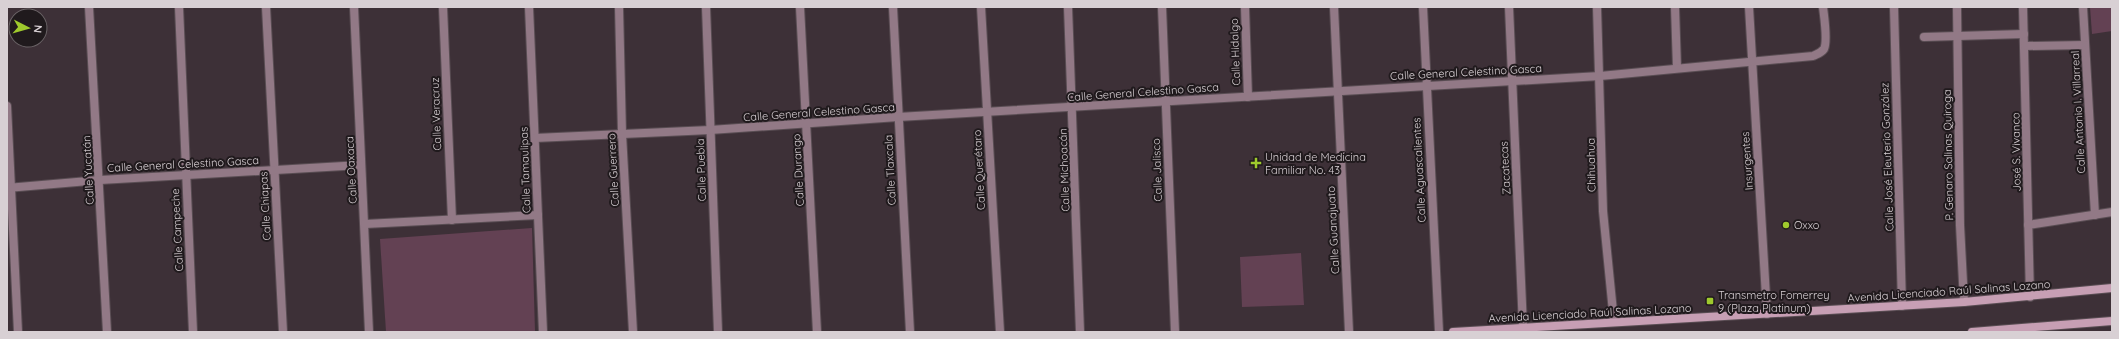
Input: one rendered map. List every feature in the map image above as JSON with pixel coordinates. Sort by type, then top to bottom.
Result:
[{"type":"main road","name":"Avenida Licenciado Raúl Salinas Lozano","points":[[1453,332],[1964,302],[2030,297],[2112,288]]},
{"type":"main road","points":[[1972,332],[2112,321]]},
{"type":"street","name":"Calle Yucatán","points":[[89,7],[100,180],[107,332]]},
{"type":"street","name":"Calle Campeche","points":[[179,7],[193,332]]},
{"type":"street","name":"Calle Chiapas","points":[[266,7],[283,332]]},
{"type":"street","name":"Calle Oaxaca","points":[[354,7],[369,332]]},
{"type":"street","name":"Calle Veracruz","points":[[443,7],[452,220]]},
{"type":"street","name":"Calle Tamaulipas","points":[[530,7],[534,138],[543,332]]},
{"type":"street","name":"Calle Guerrero","points":[[619,7],[622,134],[632,332]]},
{"type":"street","name":"Calle Puebla","points":[[706,7],[718,332]]},
{"type":"street","name":"Calle Durango","points":[[800,7],[817,332]]},
{"type":"street","name":"Calle Tlaxcala","points":[[893,7],[910,332]]},
{"type":"street","name":"Calle Querétaro","points":[[981,7],[1000,332]]},
{"type":"street","name":"Calle Michoacán","points":[[1068,7],[1073,108],[1080,332]]},
{"type":"street","name":"Calle Jalisco","points":[[1162,7],[1175,332]]},
{"type":"street","name":"Calle Hidalgo","points":[[1245,7],[1248,96]]},
{"type":"street","name":"Calle Guanajuato","points":[[1334,7],[1349,332]]},
{"type":"street","name":"Calle Aguascalientes","points":[[1423,7],[1439,332]]},
{"type":"street","name":"Zacatecas","points":[[1509,7],[1523,327]]},
{"type":"street","name":"Chihuahua","points":[[1597,7],[1603,211],[1614,322]]},
{"type":"street","points":[[1674,7],[1677,68]]},
{"type":"street","name":"Insurgentes","points":[[1749,7],[1767,314]]},
{"type":"street","name":"Calle General Celestino Gasca","points":[[534,138],[710,130],[898,117],[1073,108],[1248,96],[1600,76],[1813,56],[1820,53],[1824,48],[1823,7]]},
{"type":"street","name":"Calle José Eleuterio González","points":[[1894,7],[1902,306]]},
{"type":"street","name":"P. Genaro Salinas Quiroga","points":[[1957,7],[1960,225],[1964,302]]},
{"type":"street","name":"José S. Vivanco","points":[[2023,7],[2030,297]]},
{"type":"street","name":"Calle Antonio I. Villarreal","points":[[2083,7],[2095,215]]},
{"type":"street","points":[[1924,37],[2024,34]]},
{"type":"street","points":[[2025,46],[2085,45]]},
{"type":"street","points":[[7,106],[9,188],[18,332]]},
{"type":"street","name":"Calle General Celestino Gasca","points":[[9,188],[185,174],[361,165]]},
{"type":"street","points":[[2028,225],[2112,212]]},
{"type":"street","points":[[365,224],[538,215]]},
{"type":"shaded area","points":[[2090,7],[2112,7],[2112,31],[2092,34]]},
{"type":"shaded area","points":[[532,228],[535,332],[386,332],[380,239]]},
{"type":"shaded area","points":[[1301,253],[1304,305],[1242,307],[1240,257]]},
{"type":"place","name":"Unidad de Medicina Familiar No. 43","points":[[1256,163]]},
{"type":"place","name":"Oxxo","points":[[1786,225]]},
{"type":"place","name":"Transmetro Fomerrey 9 (Plaza Platinum)","points":[[1710,301]]}]
